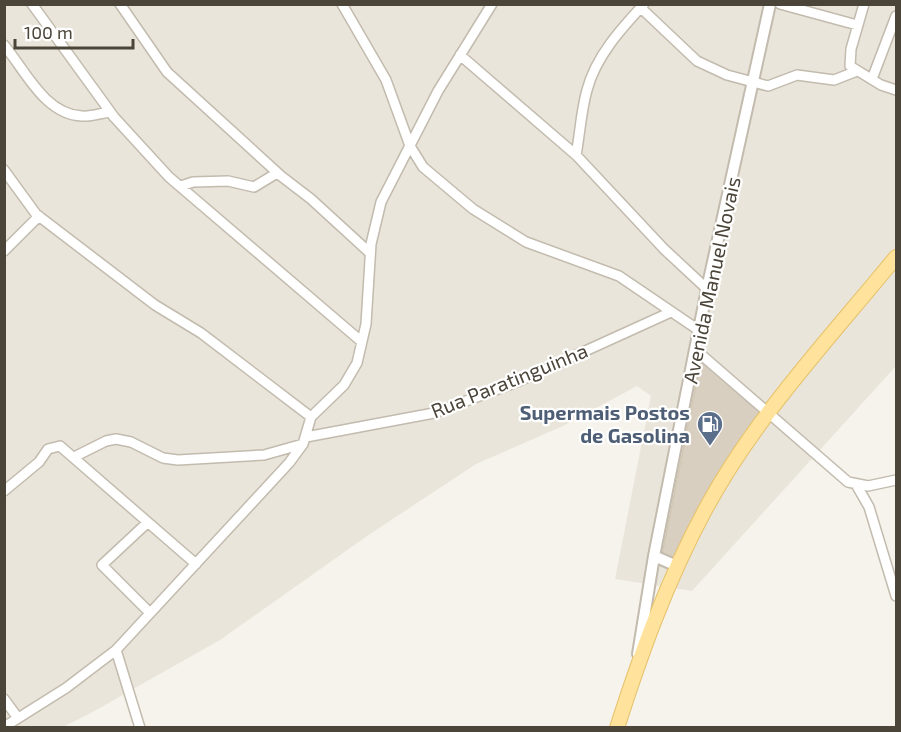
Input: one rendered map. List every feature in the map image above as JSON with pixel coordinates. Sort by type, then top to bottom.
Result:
[{"type":"main road","points":[[617,728],[647,621],[705,511],[769,413],[897,257]]},
{"type":"street","points":[[33,4],[110,112],[169,177],[362,342]]},
{"type":"street","points":[[120,4],[159,63],[277,173],[311,199],[370,253]]},
{"type":"street","points":[[342,4],[386,80],[410,146],[423,167],[452,193],[526,242],[619,276],[700,331]]},
{"type":"street","points":[[4,727],[66,688],[116,650],[290,463],[304,440],[311,417],[350,378],[362,342],[368,312],[370,253],[378,208],[438,91],[492,4]]},
{"type":"street","name":"Avenida Manuel Novais","points":[[647,621],[654,556],[697,351],[707,289],[770,4]]},
{"type":"street","points":[[780,4],[858,25]]},
{"type":"street","points":[[864,4],[849,62],[857,71],[881,85],[897,90]]},
{"type":"street","points":[[576,155],[587,90],[592,78],[603,54],[642,6],[703,66],[772,85],[796,75],[834,80],[857,71]]},
{"type":"street","points":[[872,79],[897,16]]},
{"type":"street","points":[[4,45],[43,96],[53,104],[79,116],[110,112]]},
{"type":"street","points":[[460,55],[576,155],[664,249],[707,289]]},
{"type":"street","points":[[4,170],[25,202],[39,216],[155,305],[201,333],[311,417]]},
{"type":"street","points":[[181,186],[194,182],[228,181],[254,187],[277,173]]},
{"type":"street","points":[[4,250],[39,216]]},
{"type":"street","name":"Rua Paratinguinha","points":[[74,457],[106,441],[116,439],[132,442],[163,458],[178,460],[264,455],[304,440],[442,410],[517,381],[671,312]]},
{"type":"street","points":[[697,351],[840,477],[857,486],[897,480]]},
{"type":"street","points":[[4,491],[39,462],[51,447],[60,446],[196,564]]},
{"type":"street","points":[[857,486],[869,507],[897,596]]},
{"type":"street","points":[[147,523],[102,565],[150,613]]},
{"type":"street","points":[[654,556],[677,566]]},
{"type":"street","points":[[116,650],[140,728]]},
{"type":"street","points":[[4,699],[18,718]]},
{"type":"shaded area","points":[[4,5],[896,5],[896,366],[692,591],[615,579],[651,396],[637,386],[563,426],[476,464],[367,536],[220,640],[89,714],[63,727],[5,727]]},
{"type":"building","name":"Supermais Postos de Gasolina","points":[[701,360],[763,412],[713,482],[674,559],[662,555]]},
{"type":"place","name":"Supermais Postos de Gasolina","points":[[710,447]]}]
